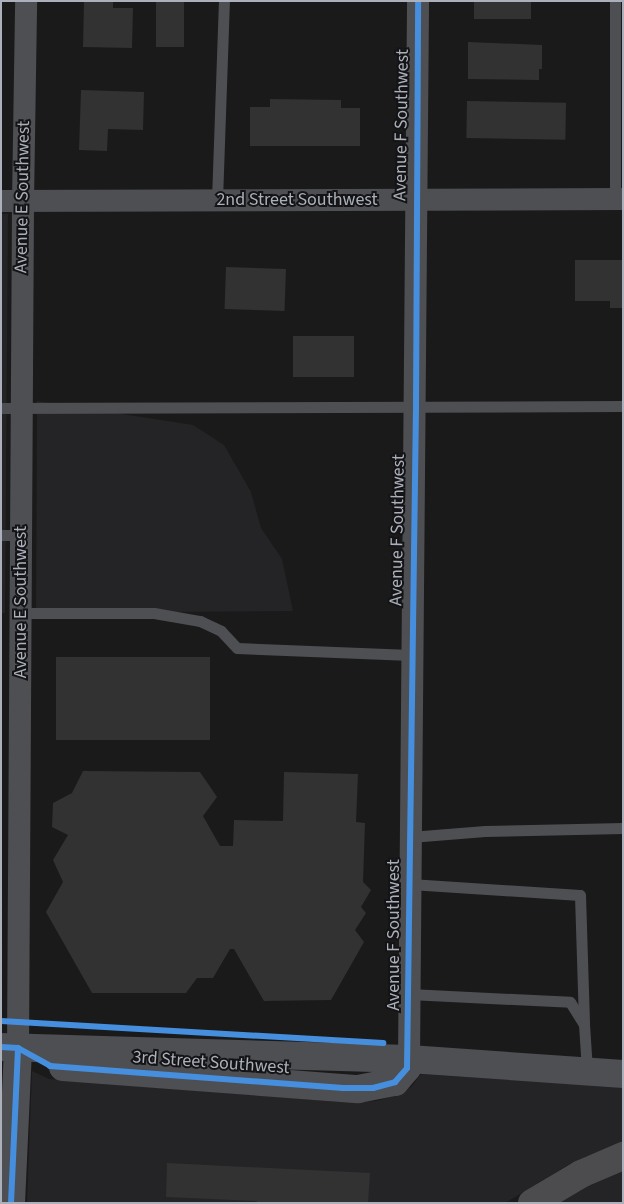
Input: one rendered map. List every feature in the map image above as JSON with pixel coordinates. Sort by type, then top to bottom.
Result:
[{"type":"highway","points":[[532,1203],[581,1174],[623,1156]]},
{"type":"street","name":"Avenue E Southwest","points":[[11,1203],[10,1047],[21,613],[11,535],[12,201],[26,1]]},
{"type":"street","name":"Avenue F Southwest","points":[[409,1059],[418,1]]},
{"type":"street","name":"2nd Street Southwest","points":[[12,201],[619,199]]},
{"type":"street","name":"3rd Street Southwest","points":[[10,1047],[409,1059],[623,1074]]},
{"type":"lane","points":[[217,200],[224,1]]},
{"type":"lane","points":[[615,1],[619,199]]},
{"type":"lane","points":[[11,408],[623,406]]},
{"type":"lane","points":[[21,613],[154,613],[200,621],[221,631],[237,648],[411,655]]},
{"type":"lane","points":[[410,837],[486,831],[623,828]]},
{"type":"lane","points":[[410,884],[580,895],[587,1071]]},
{"type":"lane","points":[[409,994],[570,1002],[584,1024]]},
{"type":"shaded area","points":[[1,214],[8,214],[5,613],[1,613]]},
{"type":"shaded area","points":[[37,401],[193,425],[224,445],[251,492],[261,528],[282,559],[293,611],[36,613]]},
{"type":"shaded area","points":[[32,1071],[49,1079],[343,1102],[376,1101],[401,1094],[412,1086],[421,1074],[623,1087],[623,1141],[568,1165],[505,1203],[27,1203]]},
{"type":"shaded area","points":[[623,1171],[623,1203],[559,1203],[584,1188]]},
{"type":"building","points":[[84,1],[113,1],[113,8],[133,8],[132,48],[83,47]]},
{"type":"building","points":[[156,1],[184,1],[184,47],[156,47]]},
{"type":"building","points":[[474,1],[531,1],[531,19],[474,19]]},
{"type":"building","points":[[468,42],[542,45],[542,69],[539,69],[539,80],[468,79]]},
{"type":"building","points":[[81,90],[144,92],[143,130],[108,129],[107,151],[79,150]]},
{"type":"building","points":[[270,99],[341,100],[341,108],[360,108],[360,146],[250,146],[250,107],[270,107]]},
{"type":"building","points":[[467,101],[566,103],[565,140],[466,138]]},
{"type":"building","points":[[575,260],[623,260],[622,308],[610,308],[610,301],[575,301]]},
{"type":"building","points":[[226,267],[286,269],[284,311],[225,309]]},
{"type":"building","points":[[293,336],[354,336],[354,377],[293,377]]},
{"type":"building","points":[[56,657],[210,657],[210,740],[56,740]]},
{"type":"building","points":[[83,771],[200,772],[217,797],[203,816],[220,846],[233,846],[234,820],[283,821],[284,772],[358,774],[356,822],[365,823],[363,882],[371,890],[361,907],[366,913],[355,930],[364,942],[331,1000],[264,1001],[234,949],[230,949],[213,978],[197,978],[186,993],[92,993],[46,912],[63,882],[53,860],[68,835],[52,827],[53,803],[72,793]]},
{"type":"building","points":[[167,1163],[370,1173],[368,1203],[256,1203],[257,1201],[166,1197]]},
{"type":"cycle path","points":[[1,1047],[18,1048],[50,1066],[343,1088],[373,1088],[395,1082],[407,1068],[416,408],[418,1]]},
{"type":"cycle path","points":[[1,1021],[383,1043]]},
{"type":"cycle path","points":[[11,1203],[18,1048]]}]
